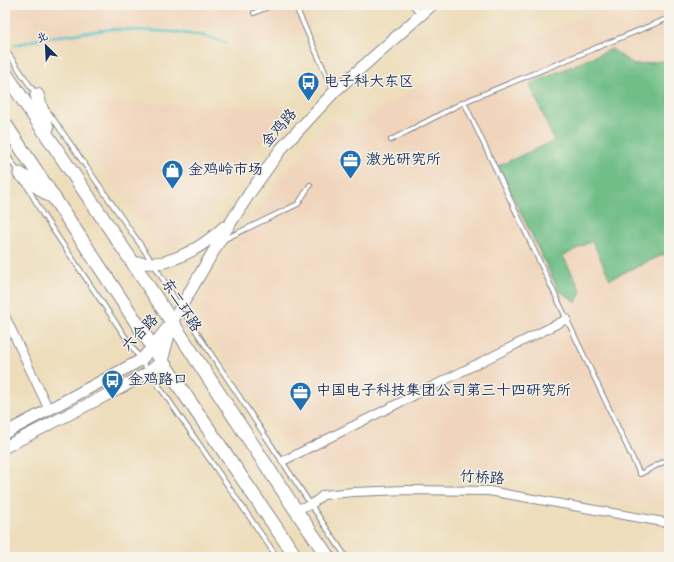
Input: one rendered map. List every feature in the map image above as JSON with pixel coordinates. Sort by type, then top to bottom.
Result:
[{"type":"main road","name":"金鸡路","points":[[172,322],[218,242],[280,149],[334,92],[432,5]]},
{"type":"main road","name":"东二环路","points":[[5,73],[133,262],[328,557]]},
{"type":"main road","points":[[37,95],[51,141]]},
{"type":"main road","points":[[5,124],[162,361],[296,557]]},
{"type":"main road","points":[[20,174],[56,200]]},
{"type":"main road","points":[[133,262],[153,263],[172,259],[192,250],[218,232],[234,217]]},
{"type":"main road","name":"六合路","points":[[5,433],[141,360],[172,322]]},
{"type":"main road","name":"六合路","points":[[5,447],[149,372],[162,361],[172,322]]},
{"type":"street","points":[[5,316],[48,410]]},
{"type":"street","points":[[282,461],[566,318]]},
{"type":"street","name":"竹桥路","points":[[295,508],[311,505],[324,495],[353,492],[406,490],[489,492],[669,523]]},
{"type":"lane","points":[[254,13],[272,5]]},
{"type":"lane","points":[[295,5],[334,92]]},
{"type":"lane","points":[[412,5],[420,15]]},
{"type":"lane","points":[[391,140],[464,102],[669,18]]},
{"type":"lane","points":[[5,49],[153,263],[180,307],[346,557]]},
{"type":"lane","points":[[464,102],[640,474],[669,459]]},
{"type":"lane","points":[[5,152],[20,174],[43,215],[277,557]]},
{"type":"lane","points":[[218,242],[298,204],[310,185]]},
{"type":"shaded area","points":[[5,5],[302,5],[312,27],[243,57],[229,29],[145,28],[36,44],[28,35],[21,37],[5,18]]},
{"type":"shaded area","name":"中国电子科技集团公司第三十四研究所","points":[[613,5],[669,5],[669,510],[600,496],[524,476],[409,474],[317,486],[247,392],[200,321],[204,290],[230,249],[273,187],[333,118],[344,131],[431,79]]},
{"type":"shaded area","name":"金鸡岭市场","points":[[98,102],[292,108],[261,144],[188,238],[174,249],[158,246],[74,127],[94,112]]},
{"type":"green space","points":[[612,49],[634,65],[669,60],[669,252],[610,279],[592,241],[563,256],[581,291],[576,303],[571,298],[559,291],[498,166],[554,141],[530,84]]},
{"type":"waterway","points":[[15,45],[44,38],[112,29],[175,32],[205,36],[225,43]]},
{"type":"place","name":"电子科大东区","points":[[308,102]]},
{"type":"place","name":"激光研究所","points":[[350,180]]},
{"type":"place","name":"金鸡岭市场","points":[[172,190]]},
{"type":"place","name":"金鸡路口","points":[[113,400]]},
{"type":"place","name":"中国电子科技集团公司第三十四研究所","points":[[301,412]]}]
